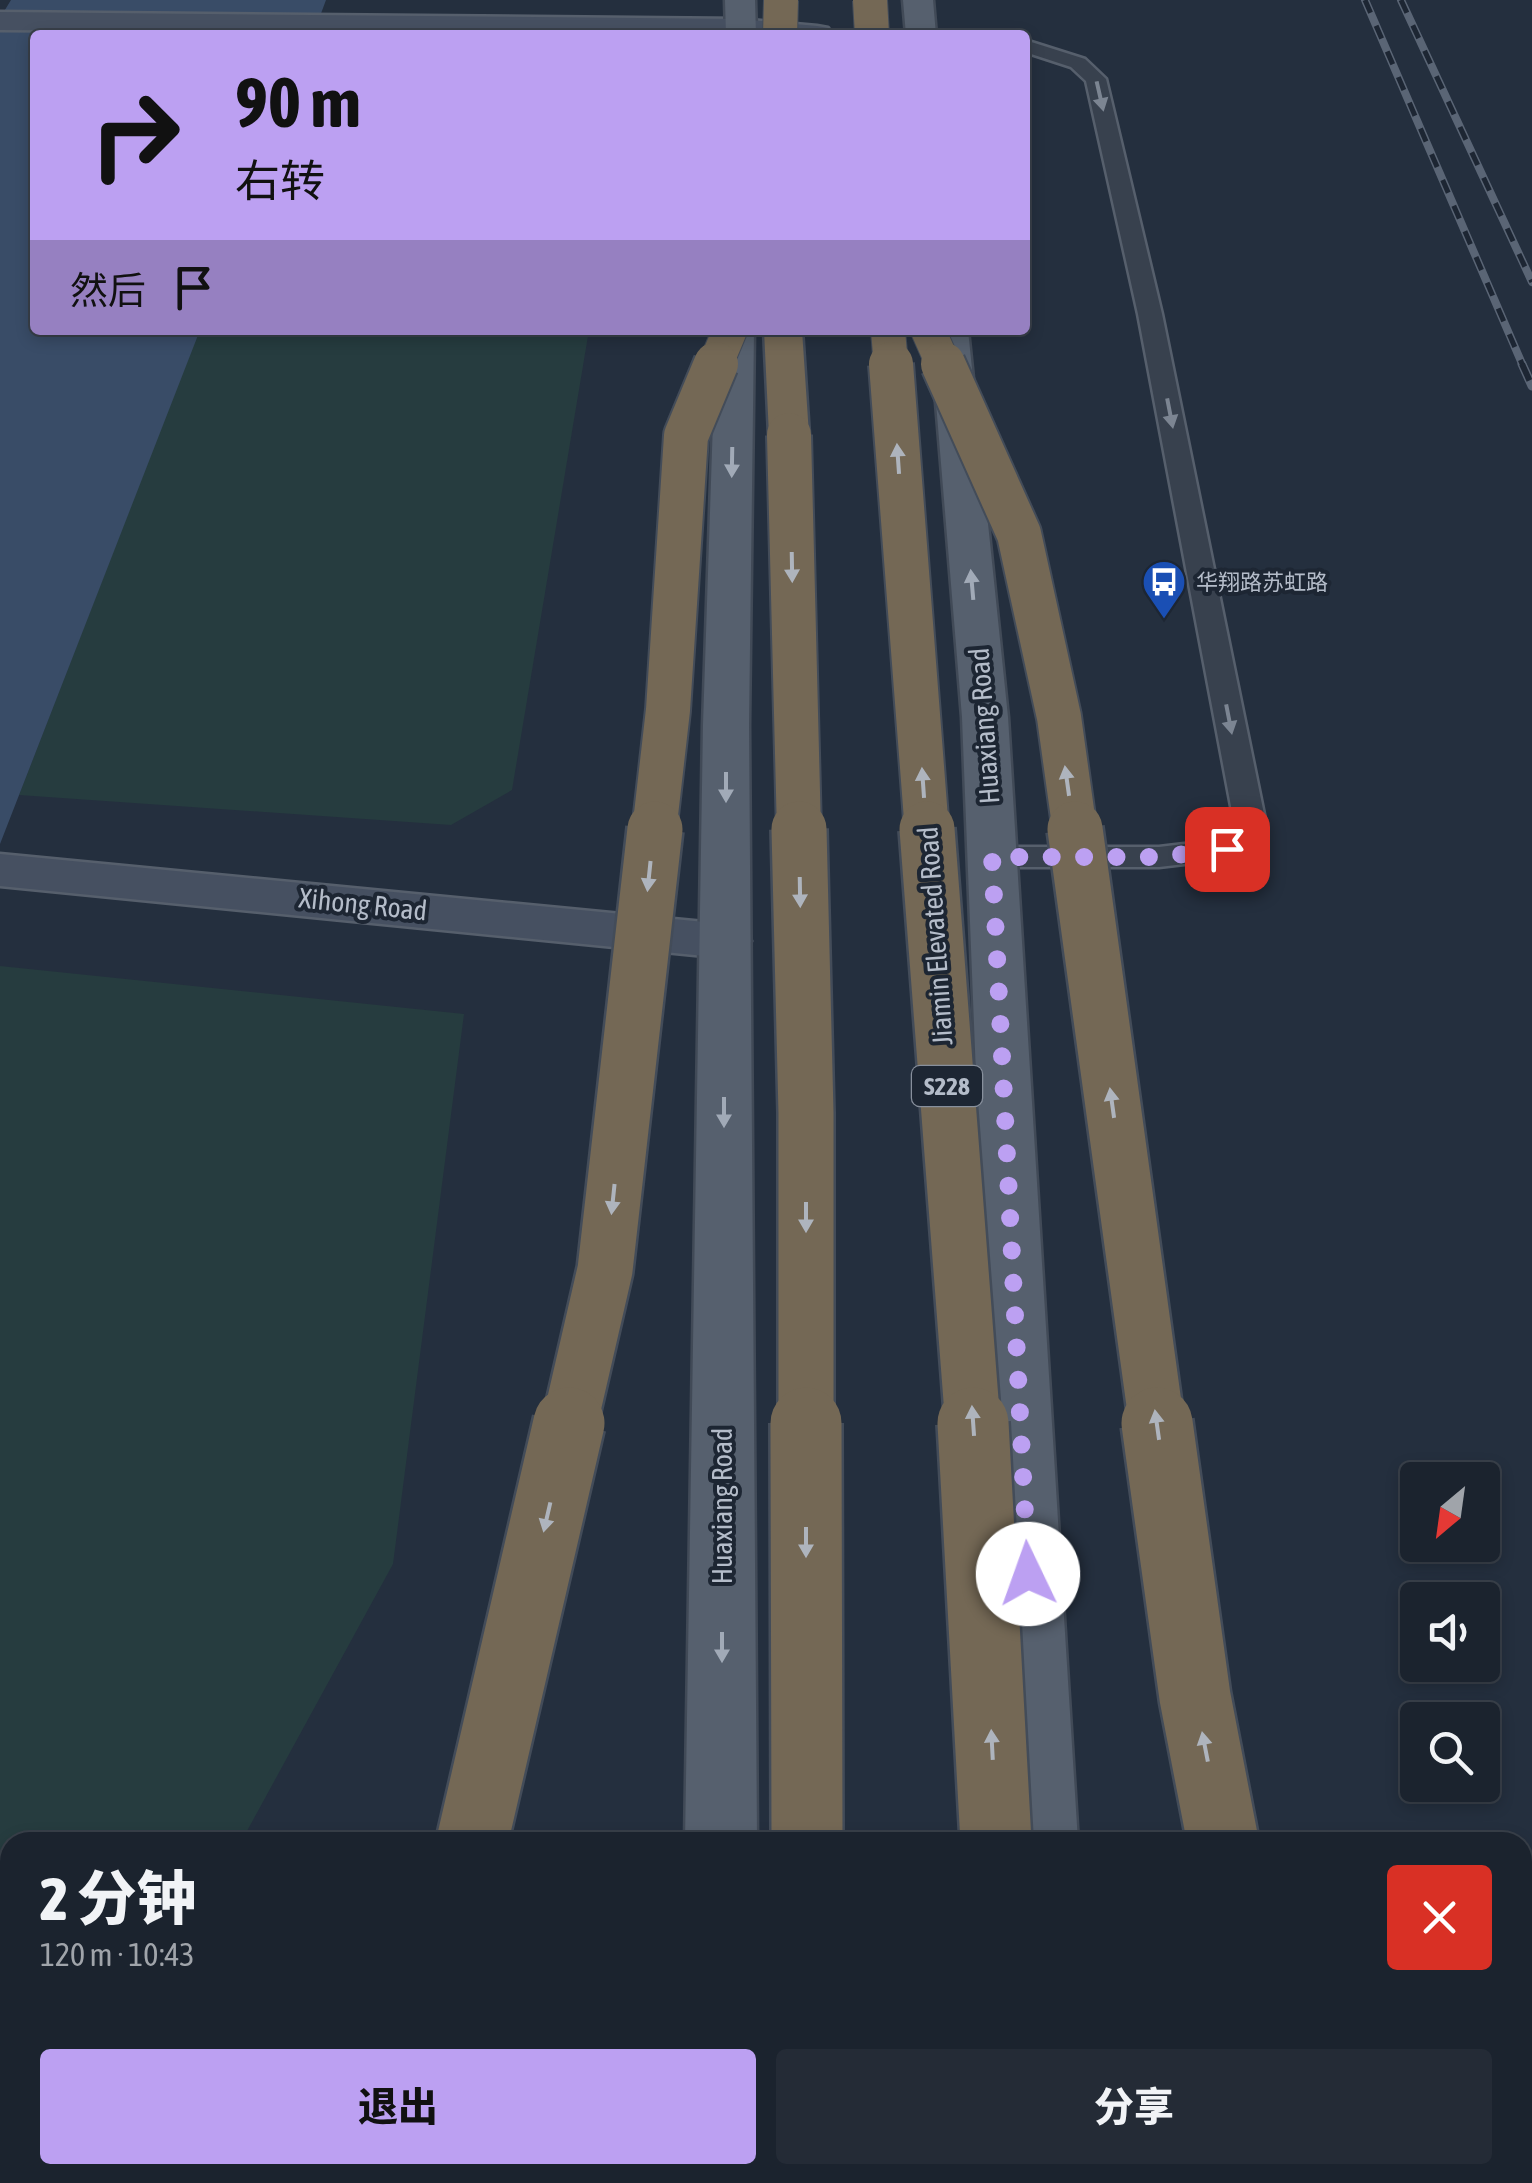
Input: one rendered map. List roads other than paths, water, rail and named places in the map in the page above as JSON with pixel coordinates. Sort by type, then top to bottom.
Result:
[{"type":"highway","points":[[778,0],[780,30]]},
{"type":"highway","points":[[870,0],[872,30]]},
{"type":"highway","points":[[474,1832],[605,1270],[668,710],[686,436],[730,335]]},
{"type":"highway","points":[[783,335],[806,1113],[806,1832]]},
{"type":"highway","name":"Jiamin Elevated Road","points":[[888,335],[981,1532],[996,1832]]},
{"type":"highway","points":[[930,335],[1019,534],[1058,718],[1195,1697],[1221,1832]]},
{"type":"main road","points":[[778,0],[874,30]]},
{"type":"main road","points":[[918,0],[921,30]]},
{"type":"main road","points":[[0,21],[740,21],[789,30]]},
{"type":"main road","name":"Huaxiang Road","points":[[721,1832],[732,335]]},
{"type":"main road","name":"Huaxiang Road","points":[[948,335],[984,717],[1041,1832]]},
{"type":"main road","name":"Xihong Road","points":[[0,870],[725,940]]},
{"type":"lane","points":[[992,857],[1159,857],[1227,849],[1250,824],[1150,314],[1096,79],[1078,63],[1030,48]]},
{"type":"water","points":[[11,0],[326,0],[315,30],[30,30],[30,335],[198,335],[0,844],[0,18]]},
{"type":"railway","points":[[1365,0],[1523,366]]},
{"type":"railway","points":[[1401,0],[1532,282]]},
{"type":"railway","points":[[1522,364],[1532,386]]},
{"type":"place","name":"华翔路苏虹路","points":[[1164,620]]}]
